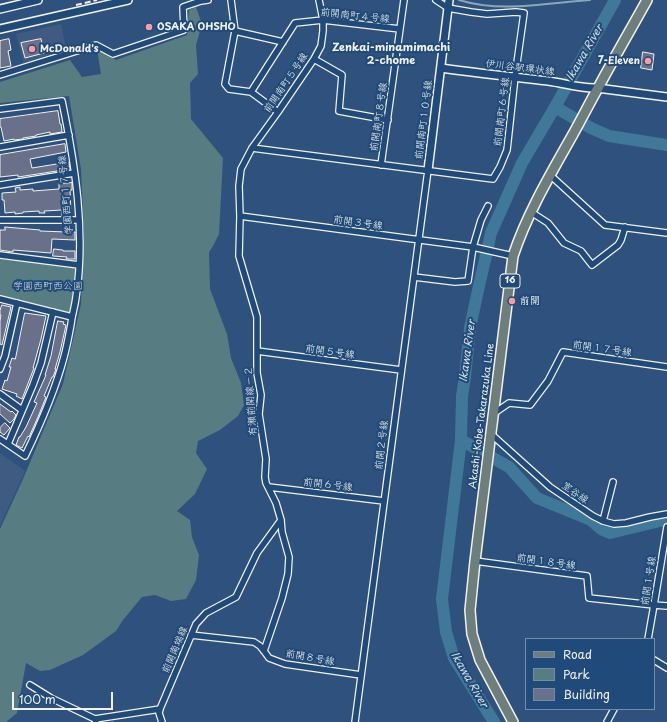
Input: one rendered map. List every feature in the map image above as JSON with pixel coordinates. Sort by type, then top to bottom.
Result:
[{"type":"main road","name":"16","points":[[594,88],[647,0]]},
{"type":"main road","name":"Akashi-Kobe-Takarazuka Line","points":[[513,722],[480,660],[472,634],[470,610],[510,256],[550,175],[580,122],[594,88]]},
{"type":"street","points":[[0,9],[38,0]]},
{"type":"street","points":[[0,29],[128,0]]},
{"type":"street","points":[[115,3],[137,0]]},
{"type":"street","points":[[0,75],[96,45],[113,54],[184,30],[184,7],[208,0]]},
{"type":"street","points":[[231,0],[236,31],[225,84],[229,89],[251,92],[278,112]]},
{"type":"street","name":"前開南町５号線","points":[[252,148],[314,59],[321,46],[323,31],[319,0]]},
{"type":"street","name":"前開南町８号線","points":[[381,165],[404,0]]},
{"type":"street","name":"前開南町６号線","points":[[252,148],[493,179],[507,150],[524,13],[516,12],[487,14],[471,12],[436,0]]},
{"type":"street","name":"前開南町１０号線","points":[[428,170],[448,4]]},
{"type":"street","name":"前開南町４号線","points":[[251,92],[295,23],[322,20],[400,29]]},
{"type":"street","points":[[236,31],[283,42]]},
{"type":"street","points":[[314,59],[342,74],[339,111],[388,120]]},
{"type":"street","name":"伊川谷駅環状線","points":[[441,68],[667,97]]},
{"type":"street","name":"学園西町１７号線","points":[[0,109],[62,101],[69,135],[79,220],[79,265],[76,297],[65,355],[54,390],[25,456],[0,438]]},
{"type":"street","points":[[0,147],[69,135]]},
{"type":"street","name":"有瀬前開線－２","points":[[252,148],[241,169],[239,186],[239,256],[257,317],[258,373],[261,395],[259,414],[266,459],[265,477],[266,483],[276,503],[289,557],[288,574],[282,598],[264,651]]},
{"type":"street","name":"前開２号線","points":[[355,722],[428,170]]},
{"type":"street","points":[[0,185],[74,173]]},
{"type":"street","points":[[550,175],[606,224],[667,233]]},
{"type":"street","points":[[414,277],[455,282],[468,281],[473,247],[480,220],[488,206]]},
{"type":"street","points":[[532,212],[548,223],[564,243],[581,251],[592,265],[618,246],[625,226]]},
{"type":"street","name":"前開３号線","points":[[240,216],[473,247],[510,256]]},
{"type":"street","points":[[0,220],[79,220]]},
{"type":"street","points":[[0,255],[79,265]]},
{"type":"street","points":[[0,299],[72,317]]},
{"type":"street","points":[[0,369],[7,349],[17,303]]},
{"type":"street","points":[[8,444],[41,363],[53,312]]},
{"type":"street","name":"前開５号線","points":[[257,351],[401,370]]},
{"type":"street","name":"前開１７号線","points":[[493,414],[509,403],[530,405],[548,381],[564,352],[667,367]]},
{"type":"street","points":[[0,394],[22,410]]},
{"type":"street","name":"室谷線","points":[[491,434],[550,487],[593,516],[614,524],[626,523],[667,514]]},
{"type":"street","points":[[604,521],[613,482]]},
{"type":"street","name":"前開６号線","points":[[269,487],[384,501]]},
{"type":"street","name":"前開南端線","points":[[160,709],[196,624],[206,613],[236,597],[257,553],[281,520]]},
{"type":"street","name":"前開１号線","points":[[648,638],[667,527]]},
{"type":"street","name":"前開１８号線","points":[[475,561],[587,576],[588,598],[667,606]]},
{"type":"street","name":"前開８号線","points":[[191,635],[254,642],[260,646],[269,658],[285,664],[361,675]]},
{"type":"street","points":[[655,661],[667,668]]},
{"type":"street","points":[[30,685],[51,698],[96,720],[160,709],[162,722]]},
{"type":"street","points":[[607,722],[613,710]]},
{"type":"shaded area","points":[[61,24],[66,49],[24,64],[16,34]]},
{"type":"shaded area","points":[[0,453],[25,471],[0,526]]},
{"type":"green space","points":[[196,7],[202,24],[196,45],[198,74],[190,83],[191,119],[223,158],[219,234],[209,252],[210,289],[227,334],[231,358],[241,383],[244,405],[238,416],[220,430],[198,441],[196,453],[207,469],[195,494],[177,511],[190,520],[192,537],[199,555],[196,580],[186,599],[171,601],[155,595],[142,597],[116,631],[83,655],[50,670],[40,671],[26,663],[17,713],[6,722],[0,722],[0,529],[63,384],[81,304],[84,232],[81,169],[69,96],[0,103],[0,82],[70,60],[82,77],[101,74],[97,49],[116,60],[187,35],[189,10]]},
{"type":"green space","name":"学園西町西公園","points":[[0,259],[73,266],[76,270],[71,311],[67,314],[0,297]]},
{"type":"building","points":[[9,39],[11,50],[8,51],[11,66],[0,68],[0,41]]},
{"type":"building","points":[[41,39],[44,53],[25,58],[21,43]]},
{"type":"building","points":[[643,52],[654,54],[652,70],[641,68]]},
{"type":"building","points":[[58,111],[62,132],[50,134],[50,132],[23,139],[4,141],[0,127],[0,119]]},
{"type":"building","points":[[65,144],[66,152],[30,159],[32,168],[69,162],[70,169],[18,177],[18,175],[0,177],[0,155]]},
{"type":"building","points":[[72,183],[72,190],[70,190],[71,215],[62,216],[62,210],[44,211],[45,213],[39,213],[39,211],[15,214],[15,212],[5,213],[2,193],[16,192],[15,188],[20,187],[20,190],[33,189],[33,191],[59,189],[59,184]]},
{"type":"building","points":[[5,227],[40,231],[75,232],[75,240],[52,239],[51,253],[13,250],[13,252],[0,250],[0,230],[5,230]]},
{"type":"building","points":[[54,249],[75,251],[75,259],[66,259],[67,257],[53,256]]},
{"type":"building","points":[[2,305],[11,307],[2,345],[0,344],[0,311]]},
{"type":"building","points":[[25,313],[46,316],[34,368],[22,399],[16,396],[17,394],[2,389],[5,380],[7,381],[12,358],[15,359]]},
{"type":"building","points":[[58,321],[64,322],[63,324],[66,325],[56,369],[44,396],[46,397],[38,417],[22,448],[16,445],[37,403],[34,402],[46,375]]},
{"type":"building","points":[[0,404],[16,415],[10,423],[0,414]]},
{"type":"building","points":[[5,423],[10,428],[4,435],[0,432],[0,428]]},
{"type":"waterway","points":[[459,0],[475,4],[508,7],[590,0]]},
{"type":"waterway","name":"Ikawa River","points":[[494,722],[454,658],[446,632],[442,599],[461,440],[462,396],[470,328],[491,233],[522,163],[615,0]]},
{"type":"waterway","points":[[555,107],[591,128],[609,136],[667,145]]},
{"type":"waterway","points":[[461,440],[509,467],[537,498],[591,520],[601,529],[610,533],[660,521],[667,521]]},
{"type":"railway","points":[[76,5],[97,0]]},
{"type":"place","name":"OSAKA OHSHO","points":[[149,27]]},
{"type":"place","name":"McDonald's","points":[[32,49]]},
{"type":"place","name":"7-Eleven","points":[[648,61]]},
{"type":"place","name":"前開","points":[[512,301]]},
{"type":"district","name":"Zenkai-minamimachi 2-chome","points":[[391,54]]}]
